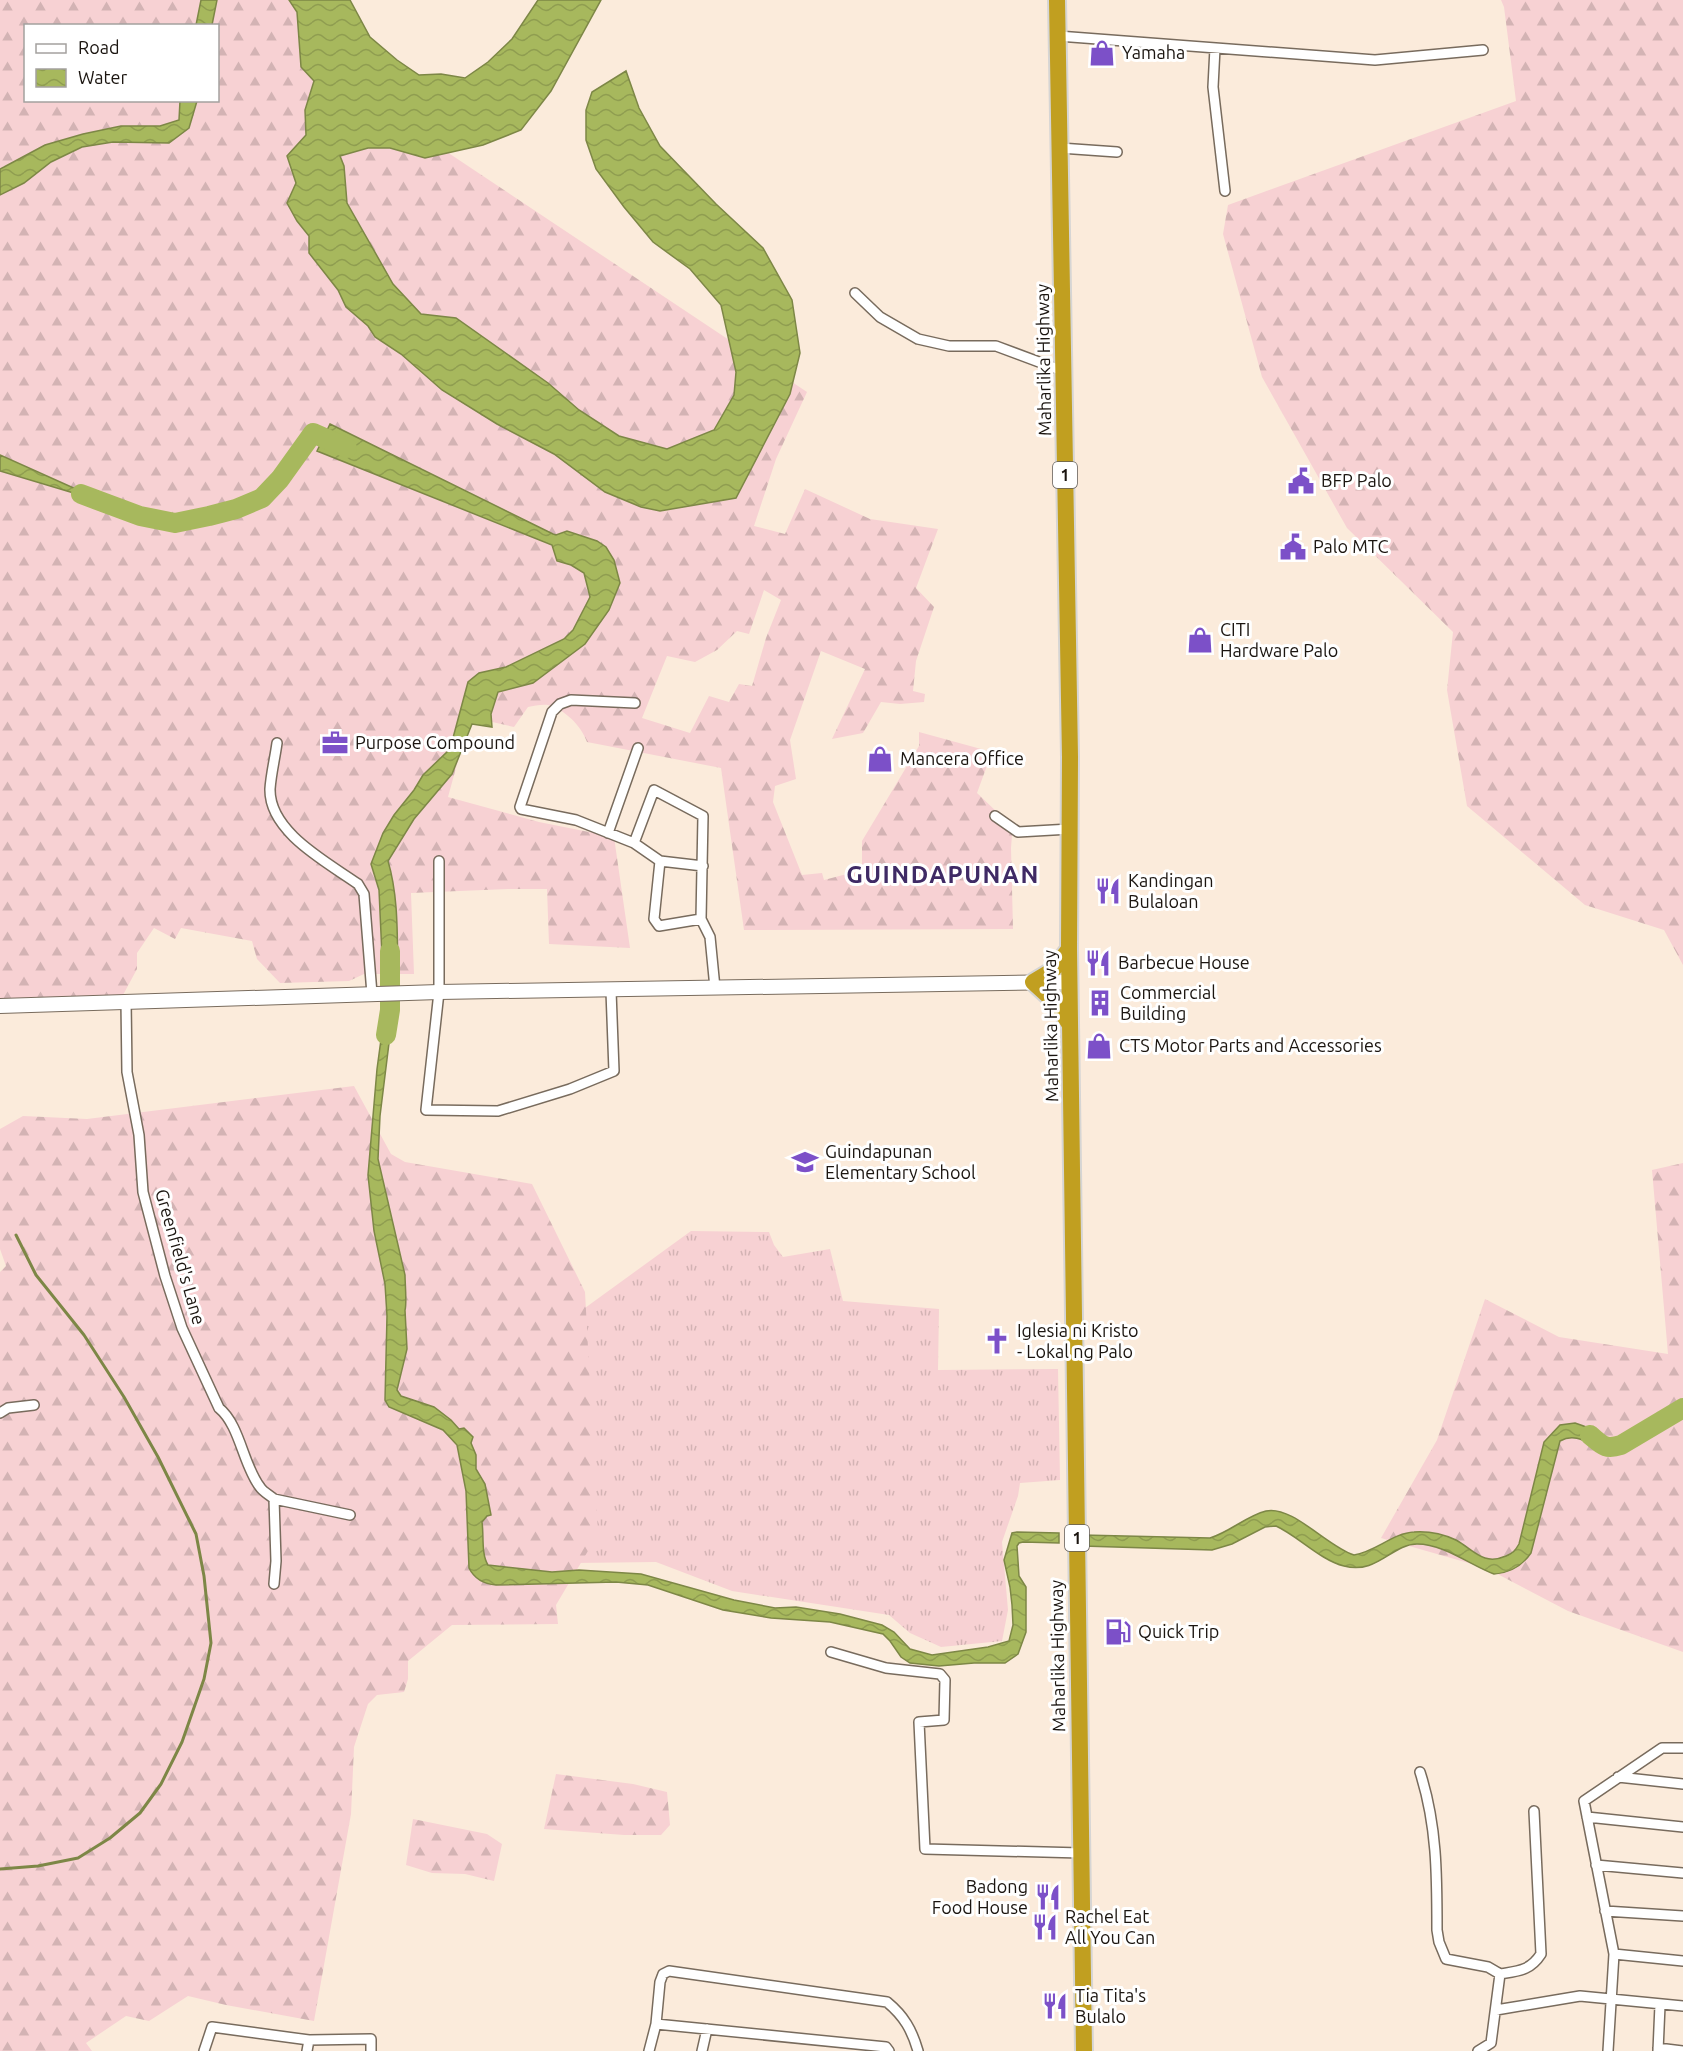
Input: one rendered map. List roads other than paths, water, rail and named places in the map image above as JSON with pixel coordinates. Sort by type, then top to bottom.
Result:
[{"type":"highway","name":"Maharlika Highway","points":[[1057,0],[1064,371],[1070,830],[1069,949],[1084,2051]]},
{"type":"highway","points":[[1069,949],[1053,970],[1033,982],[1056,1003],[1070,1024]]},
{"type":"main road","points":[[0,1006],[439,992],[1070,982]]},
{"type":"street","points":[[1058,36],[1374,60],[1483,50]]},
{"type":"street","points":[[1215,48],[1213,87],[1225,191]]},
{"type":"street","points":[[1060,148],[1117,152]]},
{"type":"street","points":[[855,293],[880,317],[918,339],[949,345],[996,346],[1064,371]]},
{"type":"street","points":[[635,703],[571,700],[560,704],[552,712],[520,807],[576,820],[608,832],[634,843],[660,861],[703,866]]},
{"type":"street","points":[[277,743],[270,791],[277,816],[292,837],[358,884],[364,894],[375,994]]},
{"type":"street","points":[[608,832],[638,748]]},
{"type":"street","points":[[634,843],[654,790],[703,816],[701,919],[710,937],[715,988]]},
{"type":"street","points":[[995,816],[1018,832],[1070,830]]},
{"type":"street","points":[[439,861],[439,992],[426,1110],[498,1111],[570,1089],[614,1071],[611,991]]},
{"type":"street","points":[[660,861],[654,919],[656,924],[658,926],[701,919]]},
{"type":"street","name":"Greenfield's Lane","points":[[126,1001],[127,1072],[139,1135],[143,1190],[165,1276],[182,1328],[219,1408],[224,1412],[233,1429],[258,1484],[274,1499]]},
{"type":"street","points":[[0,1413],[8,1408],[34,1405]]},
{"type":"street","points":[[274,1584],[276,1561],[274,1499],[350,1515]]},
{"type":"street","points":[[831,1653],[886,1668],[940,1674],[945,1680],[944,1720],[918,1722],[925,1849],[1081,1853]]},
{"type":"street","points":[[1608,2051],[1613,2000],[1614,1954],[1584,1801],[1662,1748],[1683,1748]]},
{"type":"street","points":[[1420,1772],[1430,1802],[1436,1845],[1439,1942],[1446,1959],[1488,1967],[1500,1974],[1524,1970],[1535,1963],[1541,1954],[1534,1811]]},
{"type":"street","points":[[1618,1777],[1683,1784]]},
{"type":"street","points":[[1587,1817],[1683,1827]]},
{"type":"street","points":[[1596,1865],[1683,1873]]},
{"type":"street","points":[[1605,1911],[1683,1917]]},
{"type":"street","points":[[1614,1954],[1683,1961]]},
{"type":"street","points":[[649,2051],[656,2024],[660,1982],[663,1974],[669,1971],[887,2002],[910,2026],[918,2051]]},
{"type":"street","points":[[1478,2051],[1491,2043],[1500,1974]]},
{"type":"street","points":[[1496,2010],[1580,1996],[1683,2006]]},
{"type":"street","points":[[1660,2005],[1658,2049],[1683,2051]]},
{"type":"street","points":[[656,2024],[886,2047],[889,2051]]},
{"type":"street","points":[[204,2051],[212,2027],[309,2040],[371,2039],[371,2051]]},
{"type":"street","points":[[702,2051],[707,2029]]},
{"type":"street","points":[[307,2051],[309,2040]]},
{"type":"water","points":[[201,0],[217,0],[212,24],[196,24]]},
{"type":"water","points":[[289,0],[350,0],[370,37],[419,75],[441,74],[465,78],[488,62],[512,39],[538,0],[601,0],[551,91],[521,130],[483,145],[425,158],[390,148],[368,148],[340,156],[344,166],[347,203],[393,284],[421,314],[456,318],[548,383],[579,410],[619,436],[667,449],[714,430],[734,395],[736,372],[721,305],[690,269],[653,242],[624,207],[596,169],[586,140],[586,110],[592,92],[626,71],[639,108],[660,146],[716,204],[763,248],[792,300],[800,353],[790,394],[736,498],[660,511],[641,507],[605,492],[554,454],[497,424],[442,390],[401,354],[375,337],[368,326],[346,307],[338,290],[309,253],[309,236],[287,203],[296,183],[287,156],[306,135],[305,110],[314,81],[301,67],[297,12]]},
{"type":"water","points":[[180,102],[197,102],[189,128],[169,143],[113,142],[82,147],[51,162],[24,183],[0,195],[0,169],[45,145],[121,126],[160,126],[179,120]]},
{"type":"water","points":[[330,424],[553,534],[567,531],[597,541],[606,547],[614,560],[620,583],[609,610],[585,644],[533,683],[498,692],[491,714],[492,727],[472,724],[452,774],[414,819],[388,861],[396,904],[398,978],[383,978],[379,890],[371,864],[383,833],[423,775],[450,749],[468,682],[479,673],[506,667],[564,639],[573,630],[590,597],[584,573],[571,565],[557,561],[552,545],[317,451]]},
{"type":"water","points":[[0,455],[107,503],[0,471]]},
{"type":"water","points":[[385,1010],[396,1010],[390,1035],[380,1116],[378,1159],[405,1275],[406,1293],[407,1349],[397,1390],[401,1396],[434,1407],[459,1429],[464,1428],[473,1437],[471,1443],[476,1455],[476,1469],[485,1484],[491,1515],[482,1522],[484,1550],[488,1565],[552,1572],[579,1570],[641,1574],[734,1600],[775,1608],[796,1607],[840,1614],[882,1625],[894,1632],[910,1649],[932,1655],[988,1647],[1009,1641],[1013,1625],[1012,1605],[1004,1560],[1012,1533],[1059,1533],[1059,1543],[1023,1542],[1017,1546],[1019,1576],[1026,1587],[1026,1632],[1018,1654],[1005,1663],[939,1666],[910,1663],[901,1657],[883,1634],[830,1622],[771,1618],[723,1610],[648,1585],[616,1582],[496,1585],[483,1582],[473,1575],[469,1568],[466,1491],[457,1445],[443,1430],[389,1407],[385,1400],[387,1316],[385,1284],[374,1231],[368,1175],[377,1069]]},
{"type":"water","points":[[1575,1423],[1601,1435],[1611,1449],[1608,1451],[1573,1438],[1560,1441],[1531,1553],[1524,1562],[1506,1572],[1494,1574],[1437,1547],[1417,1544],[1408,1545],[1366,1566],[1356,1568],[1344,1566],[1326,1559],[1276,1526],[1265,1527],[1232,1544],[1212,1550],[1083,1546],[1083,1535],[1210,1538],[1259,1513],[1276,1511],[1298,1520],[1344,1551],[1354,1555],[1406,1533],[1419,1532],[1446,1536],[1479,1556],[1498,1559],[1512,1553],[1519,1544],[1544,1442],[1560,1425]]},
{"type":"waterway","points":[[81,494],[140,516],[175,523],[236,509],[262,498],[280,479],[313,433],[347,448]]},
{"type":"waterway","points":[[386,1035],[390,1010],[390,951]]},
{"type":"waterway","points":[[0,1869],[38,1866],[78,1858],[110,1838],[140,1813],[161,1784],[182,1742],[204,1679],[211,1643],[204,1576],[196,1534],[158,1457],[124,1397],[84,1335],[36,1275],[16,1235]]},
{"type":"waterway","points":[[1590,1435],[1604,1446],[1621,1445],[1683,1408]]},
{"type":"place","name":"Yamaha","points":[[1102,53]]},
{"type":"place","name":"BFP Palo","points":[[1301,481]]},
{"type":"place","name":"Palo MTC","points":[[1293,547]]},
{"type":"place","name":"CITI Hardware Palo","points":[[1200,640]]},
{"type":"place","name":"Purpose Compound","points":[[335,743]]},
{"type":"place","name":"Mancera Office","points":[[880,759]]},
{"type":"place","name":"Kandingan Bulaloan","points":[[1108,891]]},
{"type":"place","name":"Barbecue House","points":[[1098,963]]},
{"type":"place","name":"Commercial Building","points":[[1100,1003]]},
{"type":"place","name":"CTS Motor Parts and Accessories","points":[[1099,1046]]},
{"type":"place","name":"Guindapunan Elementary School","points":[[805,1162]]},
{"type":"place","name":"Iglesia ni Kristo - Lokal ng Palo","points":[[997,1341]]},
{"type":"place","name":"Quick Trip","points":[[1118,1632]]},
{"type":"place","name":"Badong Food House","points":[[1048,1897]]},
{"type":"place","name":"Rachel Eat All You Can","points":[[1045,1927]]},
{"type":"place","name":"Tia Tita's Bulalo","points":[[1055,2006]]},
{"type":"district","name":"GUINDAPUNAN","points":[[943,875]]}]
